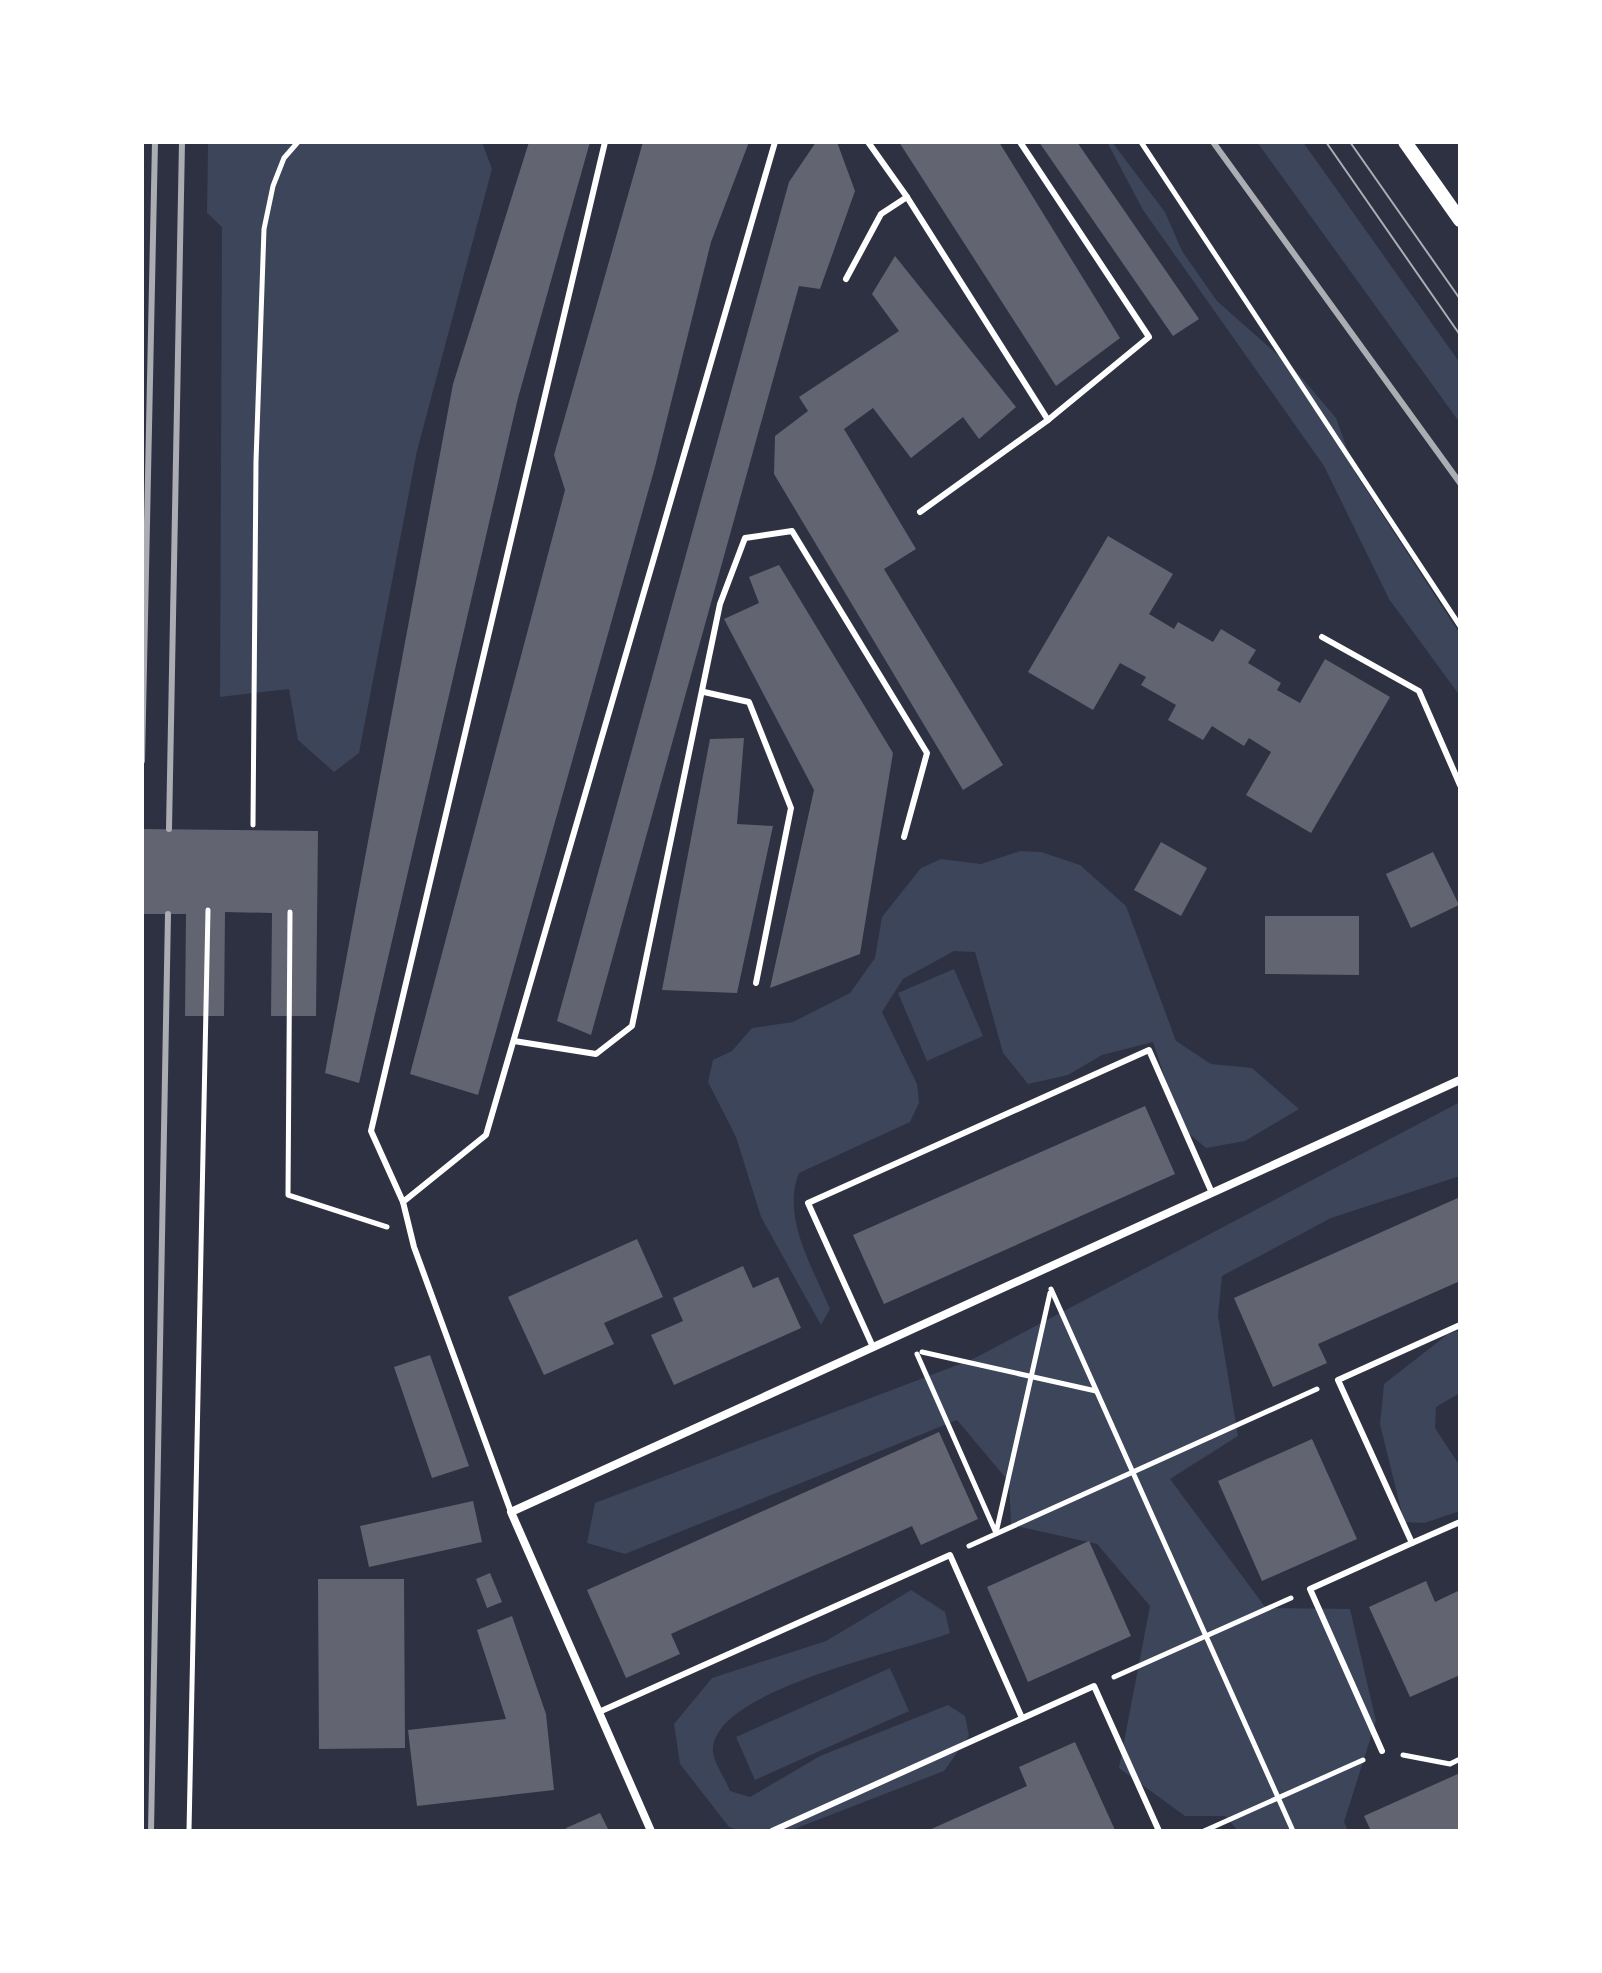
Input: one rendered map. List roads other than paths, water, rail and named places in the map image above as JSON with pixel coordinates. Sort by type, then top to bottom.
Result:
[{"type":"street","points":[[1405,142],[1460,220]]},
{"type":"street","points":[[651,1831],[511,1512],[1460,1080]]},
{"type":"lane","points":[[511,1512],[414,1247],[403,1202],[371,1131],[605,142]]},
{"type":"lane","points":[[403,1202],[486,1135],[775,142]]},
{"type":"lane","points":[[868,142],[907,197],[1048,420]]},
{"type":"lane","points":[[920,512],[1048,420],[1149,337],[1020,142]]},
{"type":"lane","points":[[846,279],[881,214],[907,197]]},
{"type":"lane","points":[[514,1041],[596,1054],[632,1026],[720,604],[745,538],[792,531],[927,753],[904,837]]},
{"type":"lane","points":[[1322,637],[1419,691],[1460,785]]},
{"type":"lane","points":[[704,692],[749,702],[791,808],[756,983]]},
{"type":"lane","points":[[873,1347],[808,1203],[1149,1050],[1212,1193]]},
{"type":"lane","points":[[1412,1543],[1338,1380],[1460,1325]]},
{"type":"lane","points":[[1382,1751],[1310,1589],[1460,1522]]},
{"type":"lane","points":[[599,1712],[950,1555],[1022,1718]]},
{"type":"lane","points":[[772,1831],[1094,1686],[1159,1831]]},
{"type":"tram line","points":[[1326,142],[1460,335]]},
{"type":"tram line","points":[[1350,142],[1460,299]]},
{"type":"railway","points":[[142,761],[155,142]]},
{"type":"railway","points":[[169,829],[182,142]]},
{"type":"railway","points":[[1213,142],[1460,483]]},
{"type":"railway","points":[[151,1831],[168,914]]}]
